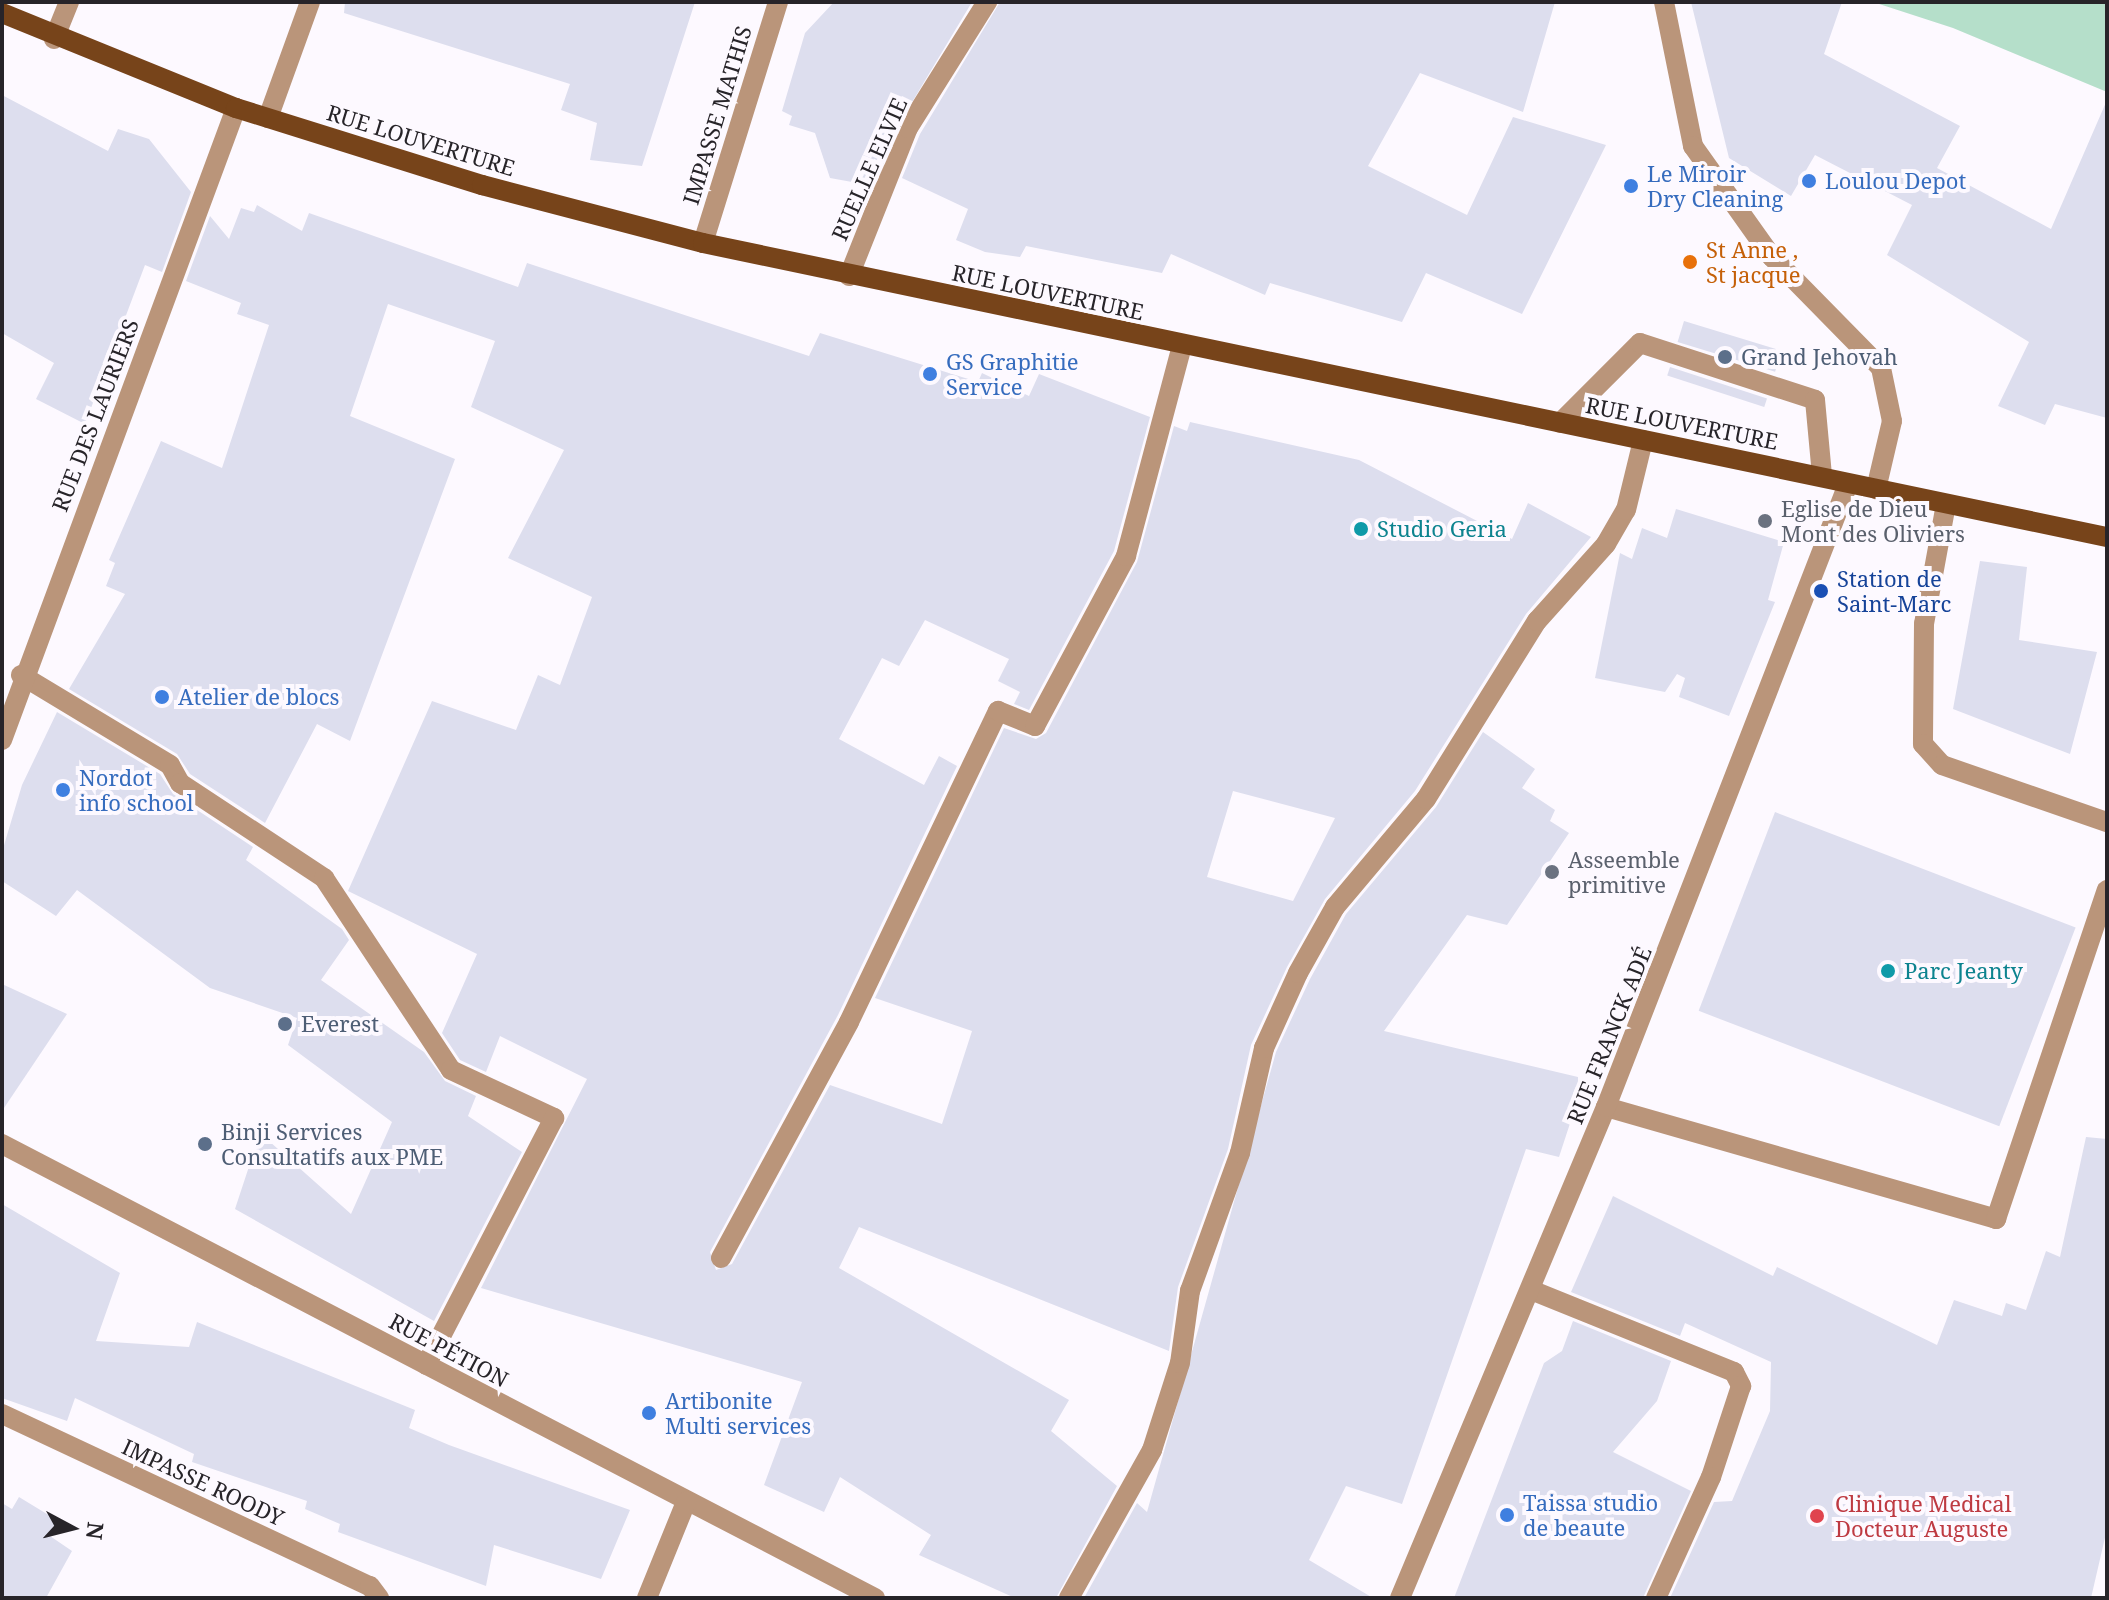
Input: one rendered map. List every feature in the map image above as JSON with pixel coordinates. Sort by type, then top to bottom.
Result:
[{"type":"main road","name":"RUE LOUVERTURE","points":[[2,13],[54,39],[236,108],[482,185],[703,243],[2107,537]]},
{"type":"street","points":[[54,39],[69,2]]},
{"type":"street","points":[[268,118],[310,2]]},
{"type":"street","name":"IMPASSE MATHIS","points":[[703,243],[778,2]]},
{"type":"street","name":"RUELLE ELVIE","points":[[849,276],[908,128],[987,2]]},
{"type":"street","points":[[1664,2],[1693,146],[1772,257],[1881,368],[1892,421],[1876,489]]},
{"type":"street","name":"RUE DES LAURIERS","points":[[2,740],[21,675],[236,108]]},
{"type":"street","points":[[1560,423],[1640,343],[1815,400],[1822,476]]},
{"type":"street","points":[[721,1258],[849,1022],[998,711],[1035,726],[1126,556],[1182,345]]},
{"type":"street","points":[[1069,1598],[1152,1450],[1180,1363],[1190,1291],[1240,1153],[1264,1048],[1298,973],[1335,907],[1426,799],[1537,621],[1606,544],[1626,510],[1643,440]]},
{"type":"street","name":"RUE FRANCK ADÉ","points":[[1400,1598],[1606,1107],[1839,520],[1848,484]]},
{"type":"street","points":[[1946,504],[1924,624],[1923,744],[1942,765],[2107,822]]},
{"type":"street","points":[[21,675],[170,765],[180,783],[324,878],[451,1070],[554,1118],[426,1365]]},
{"type":"street","points":[[1606,1107],[1996,1219],[2107,890]]},
{"type":"street","name":"RUE PÉTION","points":[[2,1144],[862,1595]]},
{"type":"street","points":[[1531,1290],[1734,1372],[1741,1386],[1711,1477],[1656,1598]]},
{"type":"street","name":"IMPASSE ROODY","points":[[2,1414],[370,1586],[379,1598]]},
{"type":"street","points":[[647,1598],[686,1502]]},
{"type":"green space","points":[[1873,2],[2107,2],[2107,92],[1953,28]]},
{"type":"building","points":[[345,2],[695,2],[642,166],[590,160],[597,123],[561,110],[570,84],[344,13]]},
{"type":"building","points":[[834,2],[972,2],[863,184],[830,178],[815,133],[789,125],[792,116],[782,111],[805,33]]},
{"type":"building","points":[[1000,2],[1555,2],[1523,112],[1420,73],[1368,166],[1467,215],[1513,117],[1606,145],[1522,314],[1426,273],[1402,322],[1270,283],[1265,295],[1171,254],[1162,273],[1026,246],[1020,257],[985,252],[956,240],[968,209],[902,178],[920,134]]},
{"type":"building","points":[[1691,2],[1842,2],[1824,54],[1960,126],[1937,168],[2051,229],[2107,100],[2107,418],[2055,404],[2045,425],[1998,406],[2029,342],[1887,255],[1912,205],[1815,155],[1791,196],[1729,158]]},
{"type":"building","points":[[2,95],[108,151],[118,129],[149,139],[191,192],[162,272],[145,265],[85,424],[36,399],[54,363],[2,333]]},
{"type":"building","points":[[257,205],[302,231],[309,213],[518,287],[527,263],[809,356],[820,333],[978,382],[982,373],[1029,396],[1039,374],[1150,417],[1114,551],[1029,710],[1014,704],[1020,692],[998,681],[1009,659],[925,620],[899,666],[882,658],[839,739],[924,785],[939,756],[957,766],[838,1015],[710,1252],[716,1270],[732,1264],[830,1085],[942,1124],[972,1031],[875,998],[1004,728],[1036,739],[1046,733],[1137,562],[1174,426],[1187,431],[1190,422],[1359,460],[1512,539],[1528,503],[1591,537],[1526,614],[1415,791],[1325,899],[1287,967],[1251,1045],[1228,1149],[1178,1287],[1169,1351],[859,1227],[839,1268],[1069,1400],[1051,1431],[1117,1486],[1056,1598],[1015,1598],[919,1555],[931,1535],[840,1477],[824,1512],[764,1485],[802,1382],[481,1288],[587,1079],[500,1036],[486,1072],[460,1060],[442,1033],[477,954],[348,891],[432,701],[516,730],[538,675],[560,685],[592,597],[508,558],[564,450],[471,407],[495,341],[388,304],[350,416],[455,459],[350,741],[317,724],[265,823],[190,774],[177,754],[69,689],[125,594],[106,586],[115,563],[109,560],[161,441],[222,468],[269,325],[237,314],[241,303],[186,281],[210,216],[229,239],[241,208],[254,212]],"holes":[[[1233,791],[1335,818],[1293,901],[1207,877]]]},
{"type":"building","points":[[1684,321],[1782,351],[1775,372],[1678,342]]},
{"type":"building","points":[[1670,367],[1767,399],[1764,407],[1667,376]]},
{"type":"building","points":[[1676,509],[1784,542],[1768,600],[1775,602],[1729,716],[1679,697],[1685,678],[1677,674],[1665,692],[1595,678],[1620,553],[1632,559],[1642,528],[1667,538]]},
{"type":"building","points":[[1980,561],[2027,567],[2019,640],[2097,652],[2070,754],[1953,709]]},
{"type":"building","points":[[57,712],[160,774],[173,794],[253,847],[246,860],[342,929],[349,940],[321,980],[424,1052],[445,1081],[476,1096],[468,1116],[522,1152],[434,1321],[235,1209],[260,1133],[351,1214],[392,1122],[288,1045],[297,1018],[210,988],[77,890],[56,916],[2,881],[2,852],[22,785]]},
{"type":"building","points":[[1483,732],[1535,769],[1522,788],[1555,810],[1550,821],[1569,833],[1507,925],[1467,915],[1384,1031],[1578,1077],[1578,1099],[1559,1157],[1526,1149],[1402,1504],[1346,1486],[1309,1560],[1373,1598],[1084,1598],[1137,1503],[1147,1512],[1276,1052],[1310,979],[1346,914],[1436,807]]},
{"type":"building","name":"Parc Jeanty","points":[[1775,812],[2076,927],[1999,1126],[1699,1011]]},
{"type":"building","points":[[2,984],[67,1014],[2,1111]]},
{"type":"building","points":[[2086,1137],[2107,1139],[2107,1529],[2091,1598],[1670,1598],[1714,1502],[1732,1501],[1770,1411],[1771,1362],[1685,1323],[1680,1336],[1571,1292],[1613,1196],[1773,1276],[1777,1267],[1937,1345],[1954,1300],[2002,1316],[2006,1303],[2026,1310],[2046,1251],[2060,1257]]},
{"type":"building","points":[[2,1204],[120,1273],[96,1341],[189,1347],[197,1322],[415,1410],[409,1428],[630,1510],[601,1579],[494,1545],[486,1586],[338,1532],[340,1524],[305,1509],[307,1501],[192,1462],[194,1454],[75,1398],[67,1421],[2,1398]]},
{"type":"building","points":[[1573,1321],[1671,1361],[1657,1401],[1613,1452],[1691,1491],[1643,1598],[1454,1598],[1544,1363],[1562,1351]]},
{"type":"building","points":[[19,1497],[60,1522],[50,1536],[72,1551],[46,1598],[2,1598],[2,1503],[12,1509]]},
{"type":"place","name":"Loulou Depot","points":[[1809,181]]},
{"type":"place","name":"Le Miroir Dry Cleaning","points":[[1631,186]]},
{"type":"place","name":"St Anne , St jacque","points":[[1690,262]]},
{"type":"place","name":"Grand Jehovah","points":[[1725,357]]},
{"type":"place","name":"GS Graphitie Service","points":[[930,374]]},
{"type":"place","name":"Eglise de Dieu Mont des Oliviers","points":[[1765,521]]},
{"type":"place","name":"Studio Geria","points":[[1361,529]]},
{"type":"place","name":"Station de Saint-Marc","points":[[1821,591]]},
{"type":"place","name":"Atelier de blocs","points":[[162,697]]},
{"type":"place","name":"Nordot info school","points":[[63,790]]},
{"type":"place","name":"Asseemble primitive","points":[[1552,872]]},
{"type":"place","name":"Parc Jeanty","points":[[1888,971]]},
{"type":"place","name":"Everest","points":[[285,1024]]},
{"type":"place","name":"Binji Services Consultatifs aux PME","points":[[205,1144]]},
{"type":"place","name":"Artibonite Multi services","points":[[649,1413]]},
{"type":"place","name":"Taissa studio de beaute","points":[[1507,1515]]},
{"type":"place","name":"Clinique Medical Docteur Auguste","points":[[1817,1516]]}]
